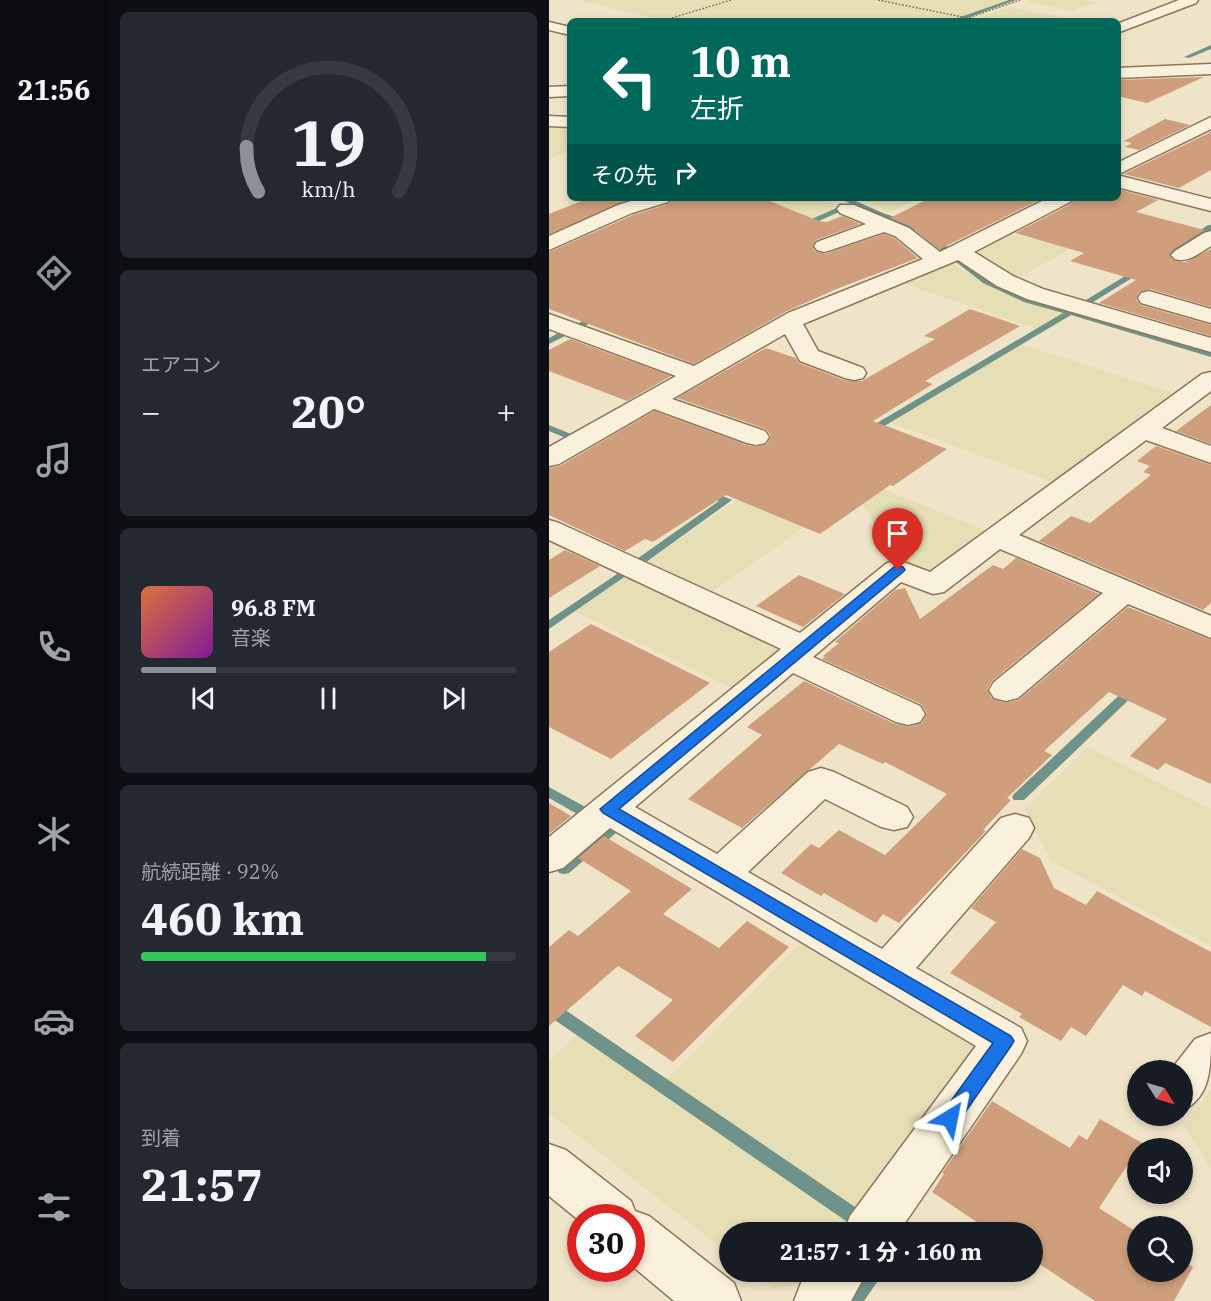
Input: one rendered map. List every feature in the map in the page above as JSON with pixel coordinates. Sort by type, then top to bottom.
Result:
[{"type":"street","points":[[1121,27],[1191,0]]},
{"type":"street","points":[[549,26],[567,30]]},
{"type":"street","points":[[549,36],[567,32]]},
{"type":"street","points":[[1121,63],[1211,59]]},
{"type":"street","points":[[1121,73],[1211,69]]},
{"type":"street","points":[[549,92],[567,91]]},
{"type":"street","points":[[549,120],[567,122]]},
{"type":"street","points":[[1121,168],[1211,122]]},
{"type":"street","points":[[1121,182],[1211,205]]},
{"type":"street","points":[[549,244],[625,209],[650,201]]},
{"type":"street","points":[[549,458],[790,322],[949,256],[1057,201]]},
{"type":"street","points":[[847,209],[1035,294],[1211,345]]},
{"type":"street","points":[[824,246],[883,225]]},
{"type":"street","points":[[1182,255],[1211,237]]},
{"type":"street","points":[[1149,298],[1211,316]]},
{"type":"street","points":[[549,321],[696,375]]},
{"type":"street","points":[[790,322],[809,356],[853,373]]},
{"type":"street","points":[[549,858],[898,570],[933,585],[1211,379]]},
{"type":"street","points":[[652,400],[756,437]]},
{"type":"street","points":[[1143,430],[1211,455]]},
{"type":"street","points":[[549,529],[797,653],[908,714]]},
{"type":"street","points":[[997,537],[1211,628]]},
{"type":"street","points":[[1006,690],[1125,591]]},
{"type":"street","points":[[720,875],[821,781],[894,817]]},
{"type":"street","points":[[608,809],[1005,1041],[876,1222]]},
{"type":"street","points":[[887,972],[1015,828]]},
{"type":"street","points":[[1193,1076],[1211,1052]]},
{"type":"street","points":[[549,1166],[596,1204]]},
{"type":"street","points":[[645,1244],[714,1301]]},
{"type":"street","points":[[820,1301],[834,1282]]},
{"type":"path","points":[[672,18],[731,0]]},
{"type":"path","points":[[878,0],[968,18],[1020,0]]},
{"type":"shaded area","points":[[579,0],[728,0],[667,18],[652,18]]},
{"type":"shaded area","points":[[734,0],[875,0],[960,17],[957,18],[676,18]]},
{"type":"shaded area","points":[[881,0],[1010,0],[963,16]]},
{"type":"shaded area","points":[[1032,0],[1096,2],[1072,11],[1026,2]]},
{"type":"shaded area","points":[[1009,7],[1066,18],[984,18],[979,17]]},
{"type":"shaded area","points":[[549,122],[567,123],[567,152],[549,159]]},
{"type":"shaded area","points":[[1137,189],[1165,196],[1013,281],[968,254],[1005,232],[1039,241],[1114,201],[1121,201],[1121,197]]},
{"type":"shaded area","points":[[764,201],[828,201],[839,208],[741,248],[690,225]]},
{"type":"shaded area","points":[[865,201],[913,201],[890,212]]},
{"type":"shaded area","points":[[950,262],[999,292],[1063,314],[1037,329],[899,282]]},
{"type":"shaded area","points":[[1021,344],[1173,393],[1052,482],[891,423]]},
{"type":"shaded area","points":[[871,484],[985,530],[929,573],[893,558],[857,493]]},
{"type":"shaded area","points":[[737,500],[803,528],[705,597],[639,567]]},
{"type":"shaded area","points":[[631,572],[784,648],[733,689],[574,611]]},
{"type":"shaded area","points":[[1088,747],[1211,809],[1211,946],[1051,861],[1024,809]]},
{"type":"shaded area","points":[[808,935],[981,1048],[859,1213],[665,1081]]},
{"type":"shaded area","points":[[577,1035],[848,1222],[719,1222],[719,1246],[549,1113],[549,1061]]},
{"type":"shaded area","points":[[1211,1090],[1211,1169],[1184,1126],[1193,1126],[1193,1114]]},
{"type":"shaded area","points":[[765,1282],[805,1282],[774,1289]]},
{"type":"building","points":[[1204,77],[1147,103],[1121,97],[1121,80]]},
{"type":"building","points":[[1165,119],[1190,125],[1139,150],[1125,147],[1132,143],[1124,141]]},
{"type":"building","points":[[1211,132],[1211,170],[1179,188],[1124,174]]},
{"type":"building","points":[[1121,190],[1158,200],[1136,212],[1205,230],[1174,249],[1169,255],[1175,261],[1185,262],[1211,249],[1211,307],[1150,289],[1139,292],[1136,299],[1140,305],[1211,325],[1211,336],[1099,303],[1136,280],[1070,261],[1084,253],[1015,233],[1073,201],[1121,201]]},
{"type":"building","points":[[582,201],[626,201],[549,234],[549,214]]},
{"type":"building","points":[[671,201],[769,201],[819,221],[827,222],[842,216],[860,224],[816,240],[812,246],[815,251],[825,254],[884,234],[894,238],[918,258],[839,288],[787,311],[694,364],[549,309],[549,252],[633,215],[669,204]]},
{"type":"building","points":[[924,201],[1037,201],[940,249],[910,226],[890,218]]},
{"type":"building","points":[[970,309],[1020,326],[925,381],[933,384],[873,421],[947,449],[820,534],[726,495],[653,542],[645,539],[625,551],[549,515],[549,468],[560,466],[654,411],[747,445],[756,447],[767,444],[771,436],[766,429],[677,398],[766,348],[796,358],[799,363],[844,380],[862,381],[935,339],[924,336]]},
{"type":"building","points":[[570,339],[671,376],[627,401],[549,371],[549,350]]},
{"type":"building","points":[[1211,405],[1211,444],[1176,431]]},
{"type":"building","points":[[1156,446],[1211,465],[1211,603],[1203,610],[1039,541],[1071,516],[1090,523],[1151,475],[1143,472],[1150,466],[1137,461]]},
{"type":"building","points":[[565,550],[600,566],[549,598],[549,560]]},
{"type":"building","points":[[1016,558],[1099,594],[993,680],[987,689],[992,699],[1005,703],[1019,700],[1128,607],[1211,640],[1211,784],[1165,763],[1158,770],[1130,756],[1167,719],[1109,692],[1044,751],[1052,755],[1007,798],[1011,800],[983,830],[986,831],[899,923],[883,914],[876,923],[824,893],[821,896],[781,873],[811,844],[819,848],[839,830],[885,855],[947,794],[885,762],[883,764],[839,744],[742,828],[688,799],[762,735],[747,727],[804,681],[895,724],[909,727],[922,723],[927,713],[921,704],[822,659],[825,657],[823,656],[839,643],[835,642],[895,590],[905,588],[920,619],[993,565],[1003,569]]},
{"type":"building","points":[[799,575],[845,594],[803,627],[756,606]]},
{"type":"building","points":[[591,624],[710,683],[611,759],[549,727],[549,652]]},
{"type":"building","points":[[549,803],[571,816],[549,834]]},
{"type":"building","points":[[604,836],[692,889],[663,914],[719,948],[747,921],[789,947],[673,1062],[635,1036],[673,1000],[618,966],[549,1026],[549,947],[569,930],[578,936],[631,891],[578,858]]},
{"type":"building","points":[[1022,849],[1040,858],[1054,888],[1086,905],[1097,891],[1211,952],[1211,1027],[1145,991],[1142,996],[1123,985],[1086,1036],[1071,1027],[1061,1041],[1019,1017],[1022,1014],[950,973],[996,922],[971,908]]},
{"type":"building","points":[[992,1101],[1070,1148],[1079,1135],[1087,1140],[1100,1119],[1133,1138],[1127,1138],[1127,1166],[1099,1208],[1127,1226],[1127,1282],[1185,1282],[1174,1301],[1095,1301],[1043,1266],[1043,1222],[977,1222],[932,1192],[944,1174],[942,1173]]},
{"type":"waterway","points":[[965,17],[1014,0]]},
{"type":"waterway","points":[[1187,57],[1211,47]]},
{"type":"waterway","points":[[850,201],[880,215],[918,228],[986,281],[1027,300],[1211,354]]},
{"type":"waterway","points":[[802,225],[842,209]]},
{"type":"waterway","points":[[1161,258],[1211,227]]},
{"type":"waterway","points":[[1082,305],[1141,270]]},
{"type":"waterway","points":[[868,432],[1069,313]]},
{"type":"waterway","points":[[549,316],[578,327],[600,315]]},
{"type":"waterway","points":[[549,341],[564,333]]},
{"type":"waterway","points":[[549,428],[573,438]]},
{"type":"waterway","points":[[638,563],[727,500],[706,492]]},
{"type":"waterway","points":[[549,625],[626,571]]},
{"type":"waterway","points":[[1019,797],[1134,688]]},
{"type":"waterway","points":[[549,792],[584,812]]},
{"type":"waterway","points":[[564,869],[612,828]]},
{"type":"waterway","points":[[549,1008],[852,1215]]},
{"type":"waterway","points":[[852,1301],[867,1282]]},
{"type":"route","points":[[898,570],[608,809],[1005,1041],[950,1118]]}]
